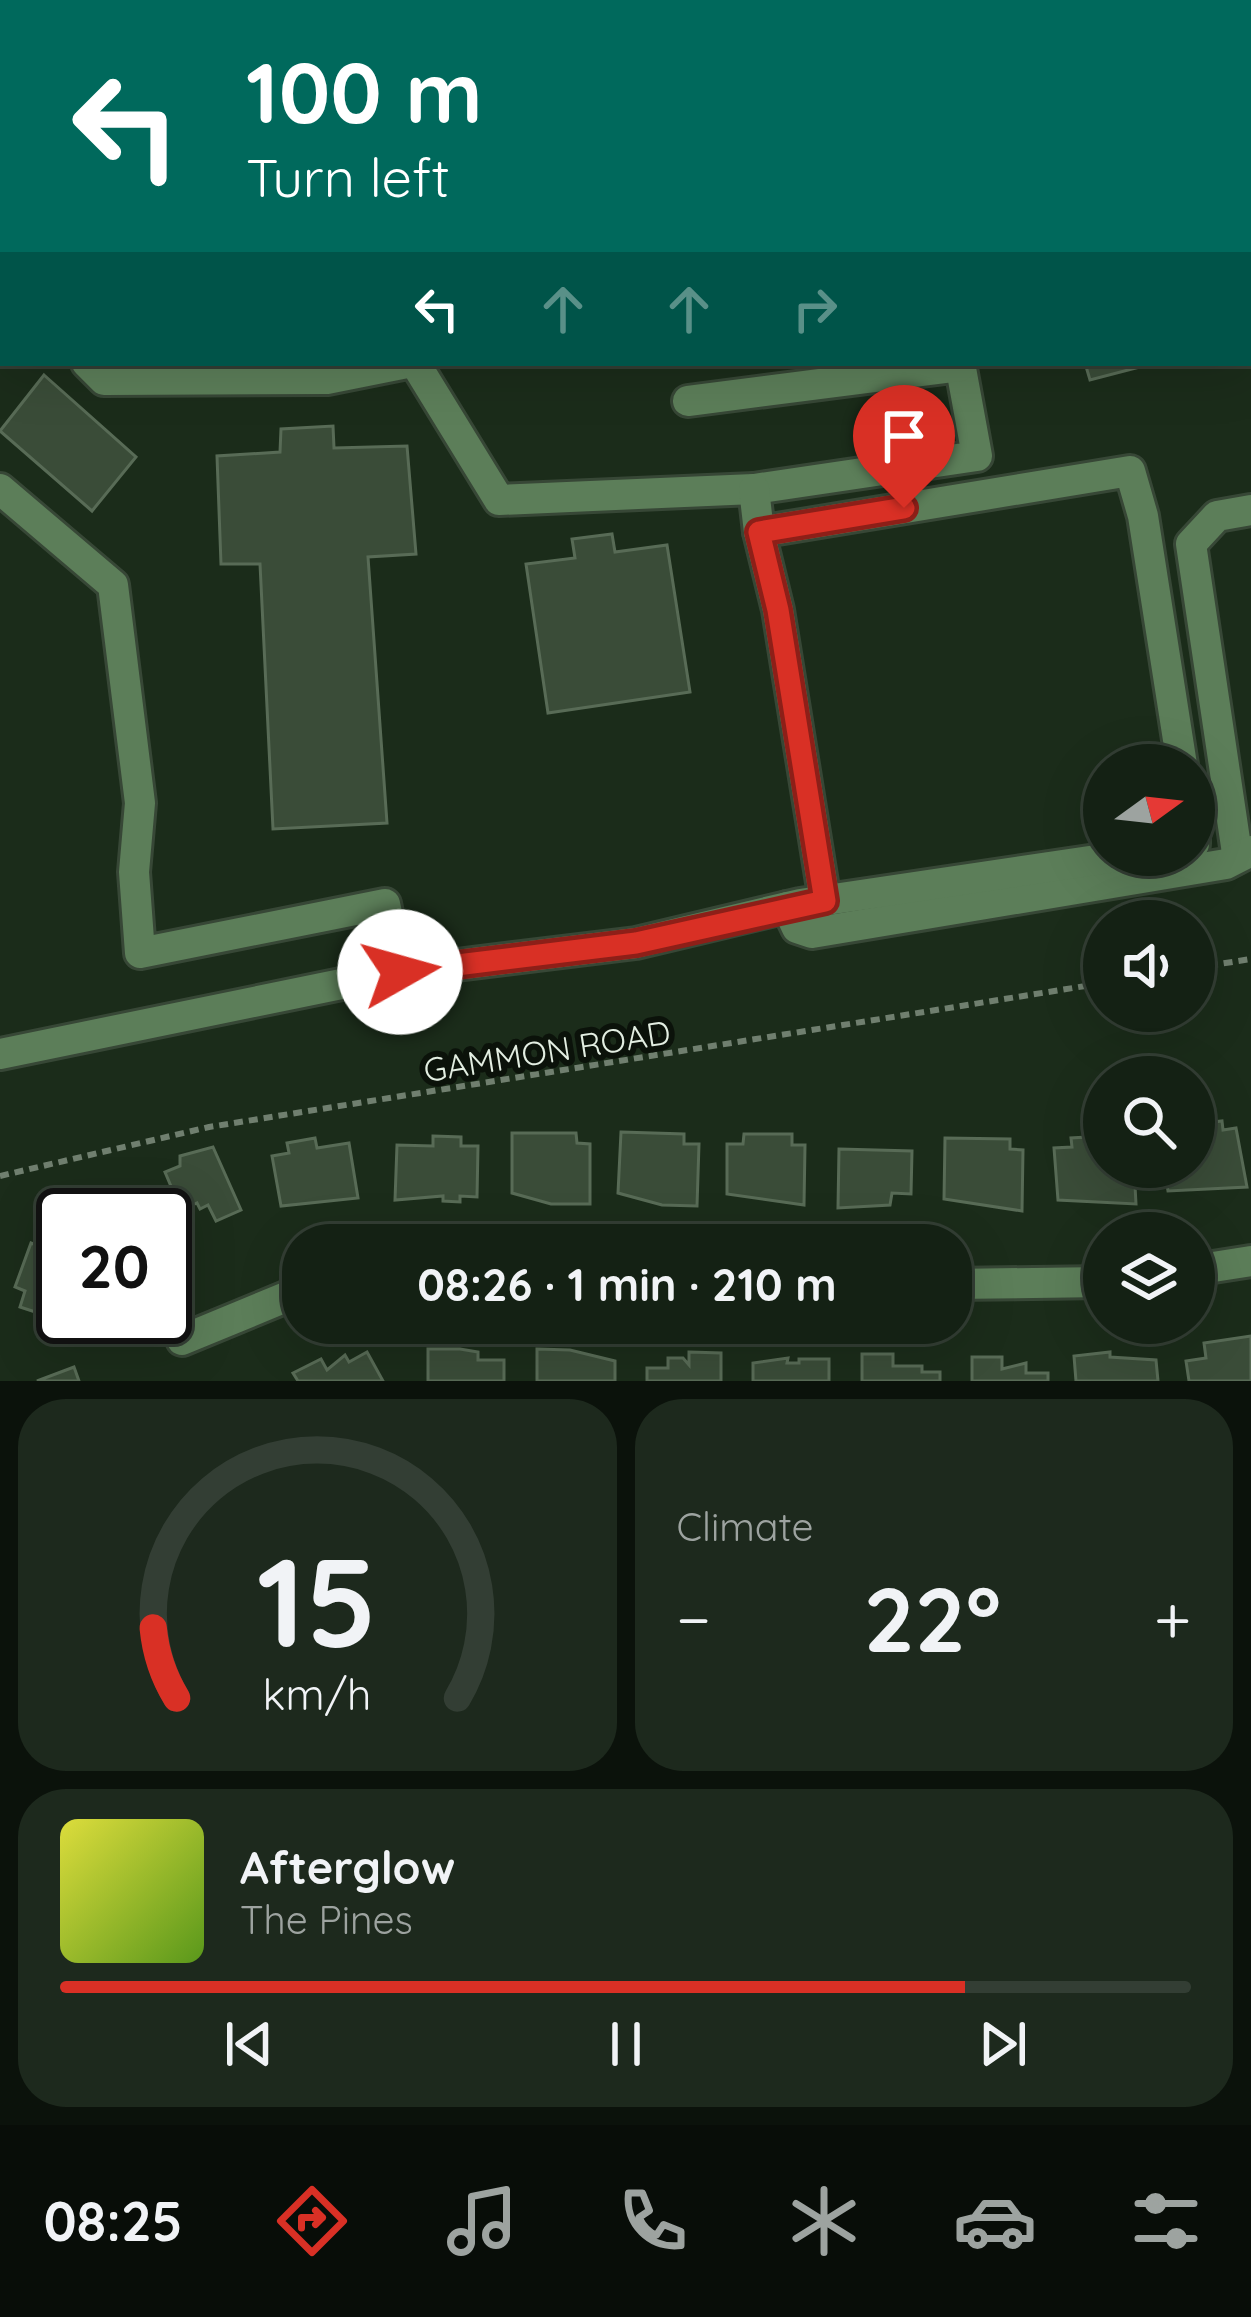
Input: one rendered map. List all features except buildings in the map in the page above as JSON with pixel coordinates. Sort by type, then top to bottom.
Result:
[{"type":"street","points":[[90,366],[104,380],[379,366]]},
{"type":"street","points":[[413,366],[499,500],[754,489],[977,456],[960,366]]},
{"type":"street","points":[[688,401],[945,366]]},
{"type":"street","points":[[759,532],[1130,470],[1143,516],[1179,744]]},
{"type":"street","points":[[0,489],[113,585],[140,803],[134,872],[140,953],[385,904],[400,972]]},
{"type":"street","points":[[754,489],[825,901]]},
{"type":"street","points":[[787,907],[797,928],[812,933],[1226,863],[1244,852],[1191,544],[1216,516],[1251,510]]},
{"type":"street","points":[[0,1054],[400,972],[636,943],[787,907],[1083,862]]},
{"type":"street","points":[[1215,1267],[1251,1261]]},
{"type":"street","points":[[972,1284],[1083,1282]]},
{"type":"street","points":[[192,1336],[282,1299]]},
{"type":"path","points":[[1215,965],[1251,959]]},
{"type":"path","name":"GAMMON ROAD","points":[[0,1176],[208,1127],[1083,986]]},
{"type":"route","points":[[400,972],[636,943],[825,901],[778,610],[759,532],[904,508]]}]
